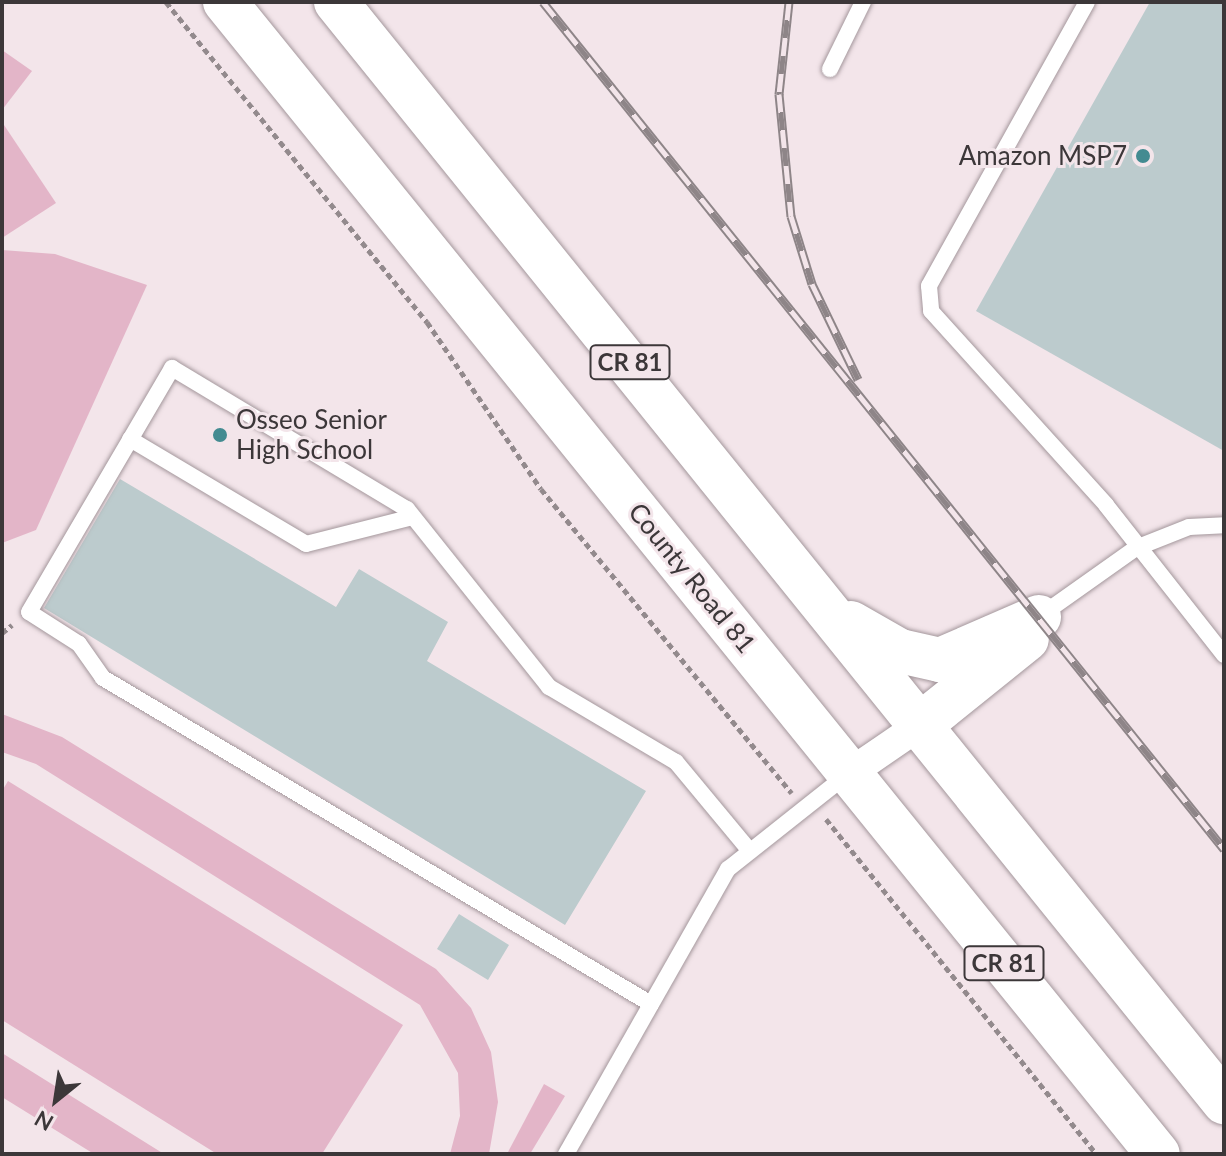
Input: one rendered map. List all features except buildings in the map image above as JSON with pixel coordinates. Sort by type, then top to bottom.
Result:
[{"type":"highway","name":"County Road 81","points":[[225,2],[1158,1154]]},
{"type":"highway","name":"CR 81","points":[[336,2],[822,600],[1224,1102]]},
{"type":"highway","points":[[822,600],[877,641],[919,658],[966,652],[1039,617]]},
{"type":"highway","points":[[920,725],[1022,647],[1039,617]]},
{"type":"street","points":[[850,773],[920,725]]},
{"type":"lane","points":[[830,69],[863,2]]},
{"type":"lane","points":[[1087,2],[929,286],[931,311],[1224,655]]},
{"type":"lane","points":[[651,1004],[103,678],[79,644],[29,612],[172,368],[413,517],[549,687],[676,762],[749,850]]},
{"type":"lane","points":[[130,439],[306,544],[413,517]]},
{"type":"lane","points":[[1039,617],[1136,548],[1189,527],[1224,525]]},
{"type":"lane","points":[[566,1154],[728,869],[806,804],[850,773]]},
{"type":"path","points":[[166,2],[427,322],[541,489],[784,788],[835,825],[1096,1154]]},
{"type":"shaded area","points":[[2,50],[32,71],[2,110]]},
{"type":"shaded area","points":[[2,122],[56,203],[2,238]]},
{"type":"shaded area","points":[[2,250],[55,254],[147,285],[36,530],[2,543]]},
{"type":"shaded area","points":[[2,714],[62,737],[436,969],[471,1008],[491,1052],[498,1102],[489,1154],[450,1154],[460,1116],[458,1073],[420,1005],[36,764],[2,752]]},
{"type":"shaded area","points":[[8,781],[403,1025],[322,1154],[217,1154],[2,1020],[2,791]]},
{"type":"shaded area","points":[[2,1053],[164,1154],[94,1154],[2,1097]]},
{"type":"shaded area","points":[[544,1084],[565,1096],[530,1154],[507,1154]]},
{"type":"railway","points":[[543,2],[1224,849]]},
{"type":"railway","points":[[789,2],[779,94],[791,216],[812,284],[858,379]]},
{"type":"place","name":"Amazon MSP7","points":[[1143,156]]},
{"type":"place","name":"Osseo Senior High School","points":[[220,435]]}]
